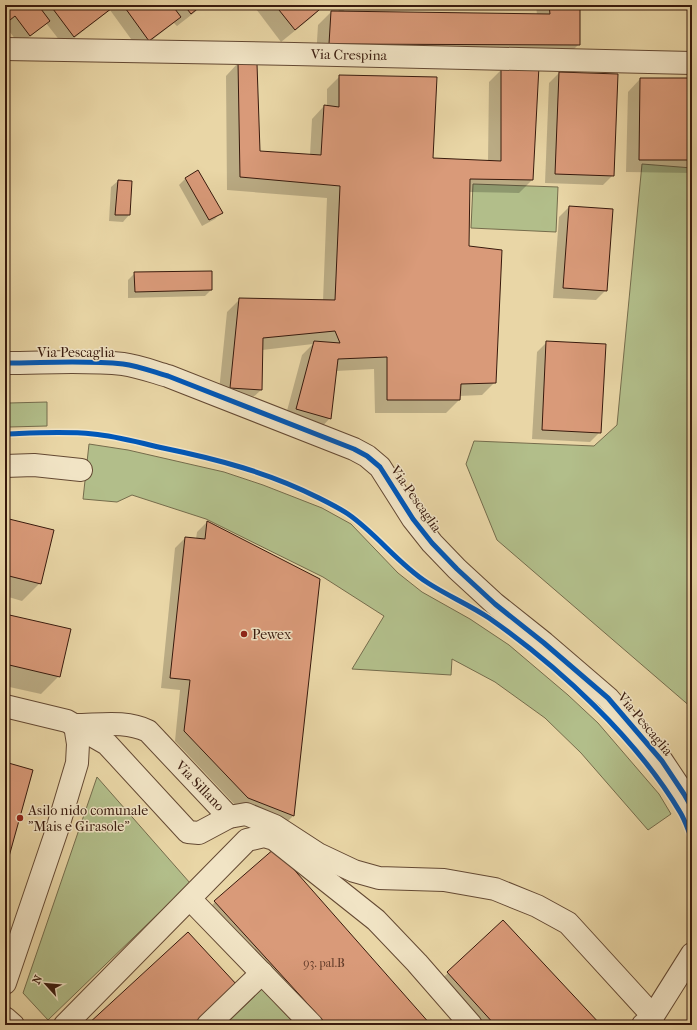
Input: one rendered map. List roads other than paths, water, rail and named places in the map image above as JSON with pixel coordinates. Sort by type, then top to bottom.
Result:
[{"type":"street","name":"Via Crespina","points":[[5,49],[692,63]]},
{"type":"street","name":"Via Pescaglia","points":[[5,364],[125,364],[168,376],[354,448],[367,456],[380,467],[402,502],[432,543],[457,569],[495,604],[544,643],[608,698],[662,762],[692,808]]},
{"type":"street","points":[[5,466],[34,465],[81,470]]},
{"type":"street","name":"Via Sillano","points":[[5,706],[67,721],[107,744],[188,832],[198,833],[229,817],[148,731],[138,726],[75,725]]},
{"type":"street","points":[[5,983],[57,830],[77,763],[78,744],[75,725]]},
{"type":"street","points":[[229,817],[246,814],[275,826],[318,854],[354,871],[379,878],[444,880],[473,884],[495,889],[537,906],[568,923],[650,1022],[692,954]]},
{"type":"street","points":[[65,1025],[247,840],[264,836],[274,838],[376,920],[417,963],[471,1025]]},
{"type":"street","points":[[190,899],[312,1025]]},
{"type":"street","points":[[208,1025],[262,973]]},
{"type":"street","points":[[5,1018],[12,1025]]},
{"type":"place","name":"Pewex","points":[[244,634]]},
{"type":"place","name":"Asilo nido comunale \"Mais e Girasole\"","points":[[20,818]]}]
